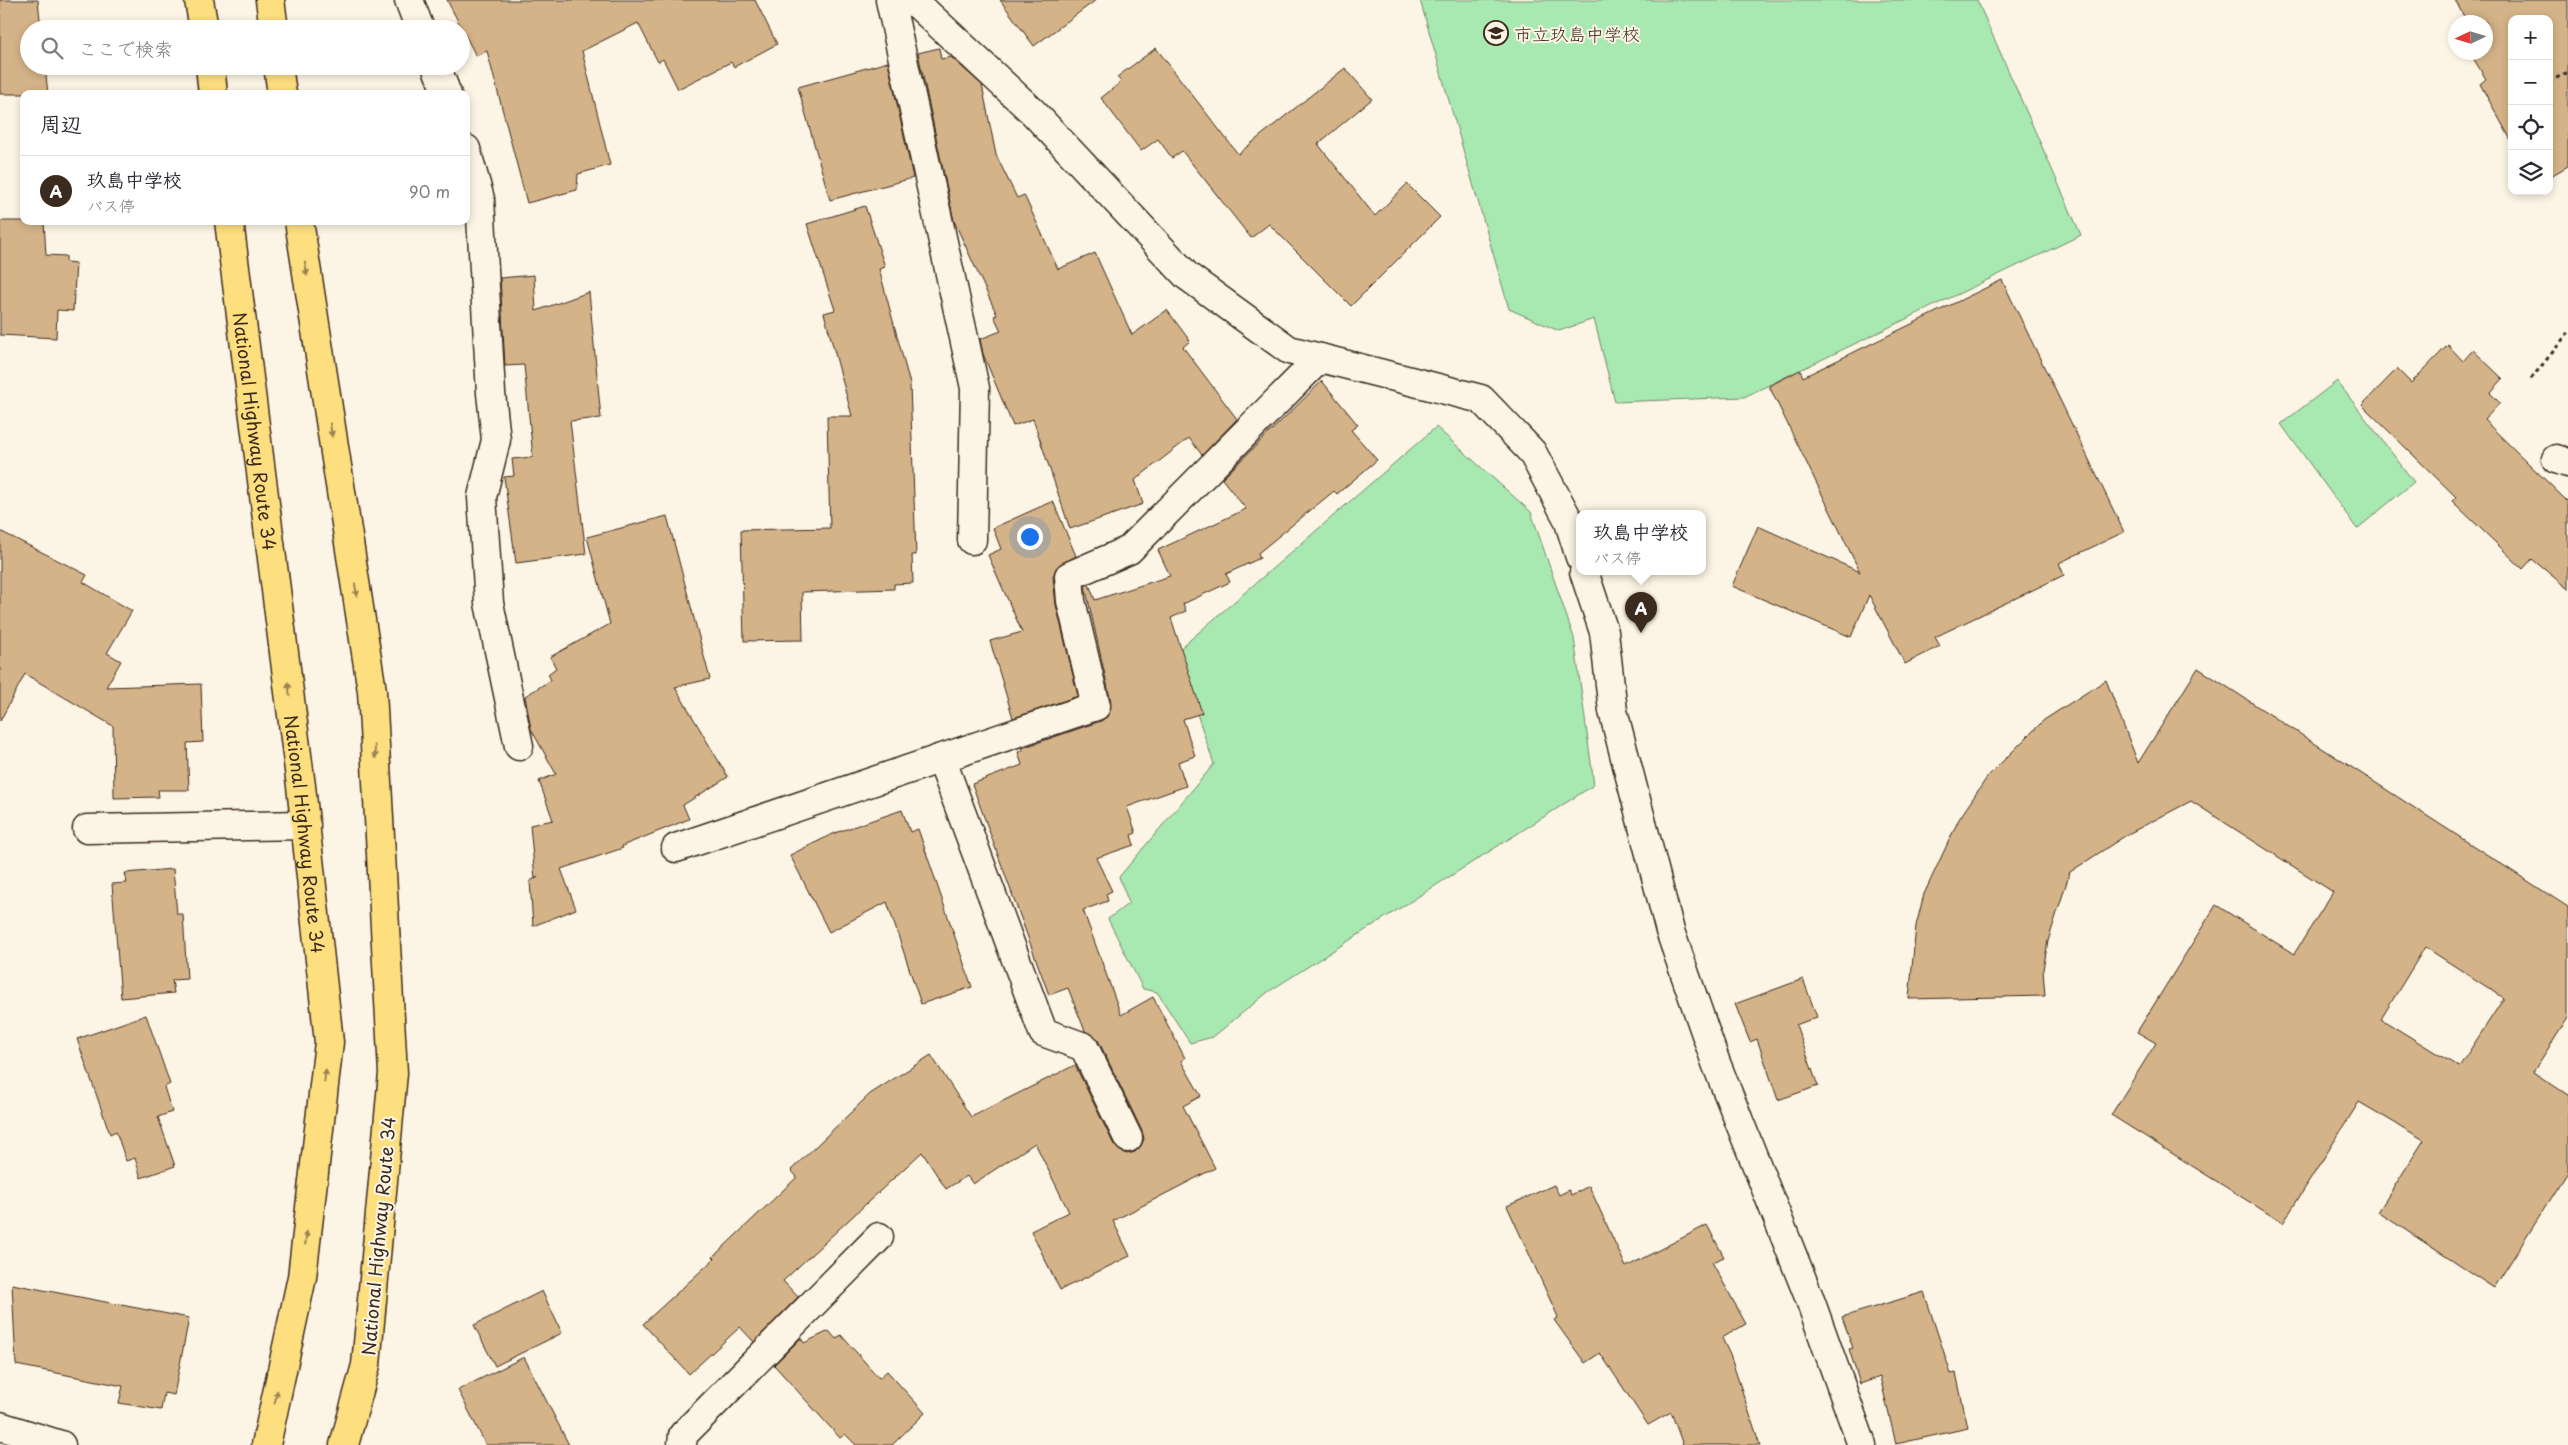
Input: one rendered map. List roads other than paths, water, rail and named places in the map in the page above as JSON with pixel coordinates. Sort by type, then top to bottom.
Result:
[{"type":"highway","points":[[199,0],[202,20]]},
{"type":"highway","points":[[270,0],[273,20]]},
{"type":"highway","points":[[211,75],[213,90]]},
{"type":"highway","points":[[279,75],[281,90]]},
{"type":"highway","name":"National Highway Route 34","points":[[230,225],[306,824],[329,1042],[302,1277],[266,1445]]},
{"type":"highway","name":"National Highway Route 34","points":[[300,225],[372,690],[393,1073],[366,1365],[344,1445]]},
{"type":"street","points":[[409,0],[417,20]]},
{"type":"street","points":[[908,1],[1033,112],[1186,276],[1289,350],[1481,399],[1532,452],[1568,519],[1576,544]]},
{"type":"street","points":[[908,1],[975,388],[972,540]]},
{"type":"street","points":[[440,75],[445,90]]},
{"type":"street","points":[[470,164],[480,200],[491,394],[496,440],[482,497],[489,603],[518,746]]},
{"type":"street","points":[[676,848],[1096,706],[1071,601],[1069,576],[1129,550],[1320,358]]},
{"type":"street","points":[[1585,575],[1604,632],[1613,711],[1670,931],[1716,1063],[1809,1297],[1862,1445]]},
{"type":"street","points":[[941,758],[1043,1032],[1084,1046],[1128,1138]]},
{"type":"street","points":[[87,829],[306,824]]},
{"type":"street","points":[[682,1445],[683,1435],[879,1237]]},
{"type":"street","points":[[18,1435],[61,1445]]},
{"type":"place","name":"市立玖島中学校","points":[[1496,33]]},
{"type":"place","name":"玖島中学校","points":[[1641,633]]}]
